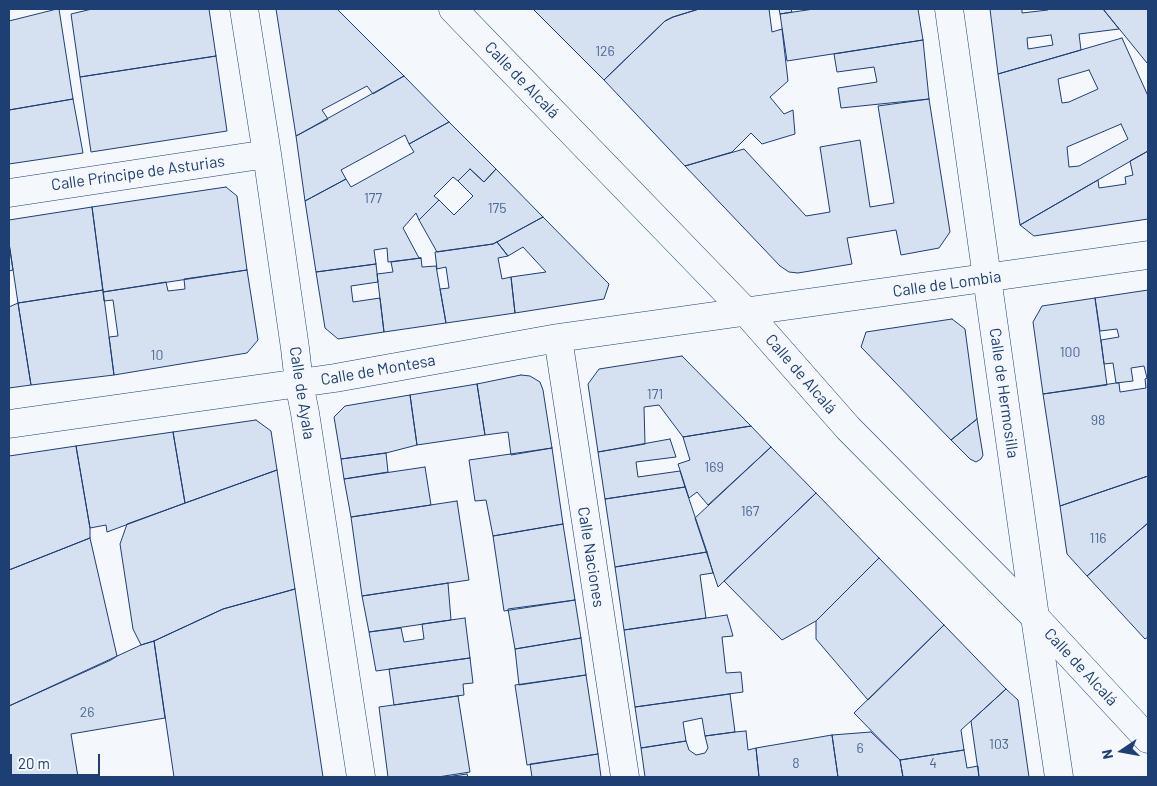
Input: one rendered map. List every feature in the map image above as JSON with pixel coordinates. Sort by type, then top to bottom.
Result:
[{"type":"street","name":"Calle de Ayala","points":[[244,9],[267,154],[299,383],[361,777]]},
{"type":"street","name":"Calle de Alcalá","points":[[453,9],[746,312],[848,428],[1035,617],[1148,739]]},
{"type":"street","name":"Calle de Hermosilla","points":[[950,9],[1059,777]]},
{"type":"street","name":"Calle Príncipe de Asturias","points":[[9,193],[267,154]]},
{"type":"street","name":"Calle de Lombia","points":[[746,312],[1148,255]]},
{"type":"street","name":"Calle de Montesa","points":[[9,424],[335,378],[558,338],[746,312]]},
{"type":"street","name":"Calle Naciones","points":[[558,338],[625,777]]},
{"type":"building","points":[[59,9],[73,99],[9,110],[9,21]]},
{"type":"building","points":[[92,9],[209,9],[216,56],[80,77],[71,14]]},
{"type":"building","points":[[276,9],[337,9],[404,76],[373,94],[367,86],[322,110],[328,119],[296,136]]},
{"type":"building","points":[[533,9],[699,9],[665,21],[604,80]]},
{"type":"building","points":[[699,9],[769,9],[772,32],[782,29],[788,81],[770,97],[784,114],[793,110],[795,134],[762,144],[751,133],[732,152],[685,166],[604,80],[665,21]]},
{"type":"building","points":[[779,9],[791,9],[792,12],[780,14]]},
{"type":"building","points":[[814,9],[918,9],[923,40],[787,61],[780,14]]},
{"type":"building","points":[[990,9],[1022,9],[1022,13],[1048,9],[1103,9],[1119,29],[1079,34],[1081,50],[998,74]],"holes":[[[1051,35],[1053,45],[1028,49],[1027,38]]]},
{"type":"building","points":[[1103,9],[1148,9],[1147,63]]},
{"type":"building","points":[[1122,38],[1148,96],[1148,151],[1020,225],[998,74]],"holes":[[[1089,70],[1098,89],[1069,102],[1062,103],[1058,79]],[[1121,124],[1128,139],[1079,166],[1069,167],[1067,147]]]},
{"type":"building","points":[[923,40],[929,99],[841,108],[838,88],[877,82],[874,67],[837,72],[834,54]]},
{"type":"building","points":[[216,56],[227,131],[91,152],[80,77]]},
{"type":"building","points":[[404,76],[449,122],[409,144],[405,135],[341,170],[346,179],[305,201],[296,136]]},
{"type":"building","points":[[73,99],[83,153],[9,164],[9,110]]},
{"type":"building","points":[[929,99],[950,232],[939,248],[901,255],[896,230],[847,238],[852,264],[798,273],[789,272],[780,266],[685,166],[744,149],[806,216],[830,212],[820,147],[860,140],[870,207],[894,203],[878,106]]},
{"type":"building","points":[[449,122],[496,169],[484,182],[470,169],[458,181],[453,177],[434,196],[439,200],[419,220],[416,213],[403,228],[419,258],[421,258],[388,262],[387,248],[374,250],[376,264],[316,272],[305,201],[346,179],[351,187],[414,152],[409,144]]},
{"type":"building","points":[[1148,151],[1148,219],[1034,236],[1020,225],[1098,180],[1099,188],[1126,184],[1125,177],[1133,175],[1130,161]]},
{"type":"building","points":[[470,169],[484,182],[496,169],[543,217],[493,244],[437,252],[419,220],[439,200],[454,215],[473,196],[458,181]]},
{"type":"building","points":[[226,187],[237,196],[247,270],[103,292],[92,207]]},
{"type":"building","points":[[92,207],[103,290],[18,303],[9,243],[9,220]]},
{"type":"building","points":[[543,217],[609,284],[604,299],[515,313],[511,277],[546,272],[523,247],[508,256],[497,242]]},
{"type":"building","points":[[497,242],[508,256],[498,258],[502,279],[511,277],[515,313],[446,323],[440,289],[449,288],[446,267],[437,269],[435,252]]},
{"type":"building","points":[[9,243],[13,270],[9,271]]},
{"type":"building","points":[[421,258],[422,267],[436,266],[446,323],[384,332],[377,274],[393,272],[391,262]]},
{"type":"building","points":[[376,264],[378,282],[351,286],[353,302],[380,298],[384,332],[338,339],[325,328],[316,272]]},
{"type":"building","points":[[247,270],[258,340],[247,353],[114,375],[109,337],[118,336],[113,300],[104,301],[103,292],[166,282],[168,291],[185,289],[184,279]]},
{"type":"building","points":[[103,290],[114,375],[31,385],[18,303]]},
{"type":"building","points":[[1148,290],[1148,378],[1144,366],[1131,368],[1133,381],[1116,383],[1113,363],[1104,364],[1101,340],[1119,337],[1117,329],[1100,331],[1095,298]]},
{"type":"building","points":[[1095,298],[1107,385],[1043,394],[1033,322],[1042,306]]},
{"type":"building","points":[[18,303],[31,385],[9,388],[9,307]]},
{"type":"building","points":[[952,319],[965,329],[977,419],[951,440],[861,347],[866,332]]},
{"type":"building","points":[[682,356],[751,426],[683,437],[659,405],[644,407],[645,444],[598,452],[588,384],[599,369]]},
{"type":"building","points":[[521,375],[530,376],[540,382],[543,390],[552,448],[511,455],[508,432],[485,435],[477,384]]},
{"type":"building","points":[[1148,378],[1148,476],[1060,506],[1043,394],[1116,383],[1119,383],[1120,392],[1146,388],[1145,379]]},
{"type":"building","points":[[477,384],[485,435],[417,445],[410,395]]},
{"type":"building","points":[[410,395],[417,445],[386,453],[341,459],[334,417],[345,406]]},
{"type":"building","points":[[977,419],[983,455],[976,462],[970,459],[951,440]]},
{"type":"building","points":[[256,420],[271,431],[277,470],[185,503],[173,432]]},
{"type":"building","points":[[751,426],[771,447],[708,505],[697,492],[689,498],[678,464],[690,460],[683,437]]},
{"type":"building","points":[[173,432],[185,503],[107,532],[106,525],[90,528],[76,446]]},
{"type":"building","points":[[670,439],[676,457],[636,462],[638,477],[680,471],[685,487],[605,499],[598,452]]},
{"type":"building","points":[[76,446],[90,528],[90,538],[9,570],[9,456]]},
{"type":"building","points":[[771,447],[816,493],[718,587],[695,518]]},
{"type":"building","points":[[552,448],[563,524],[493,536],[486,500],[475,501],[469,460]]},
{"type":"building","points":[[386,453],[388,472],[344,479],[341,459]]},
{"type":"building","points":[[425,467],[431,505],[351,517],[344,479]]},
{"type":"building","points":[[277,470],[295,589],[223,609],[154,641],[141,645],[133,629],[120,544],[127,524]]},
{"type":"building","points":[[1148,476],[1148,523],[1087,576],[1067,554],[1060,506]]},
{"type":"building","points":[[685,487],[707,552],[615,567],[605,499]]},
{"type":"building","points":[[816,493],[879,558],[816,621],[782,640],[724,581]]},
{"type":"building","points":[[457,501],[469,580],[362,596],[351,517]]},
{"type":"building","points":[[1148,523],[1148,637],[1145,639],[1087,576]]},
{"type":"building","points":[[563,524],[575,600],[504,611],[493,536]]},
{"type":"building","points":[[90,538],[117,656],[9,706],[9,570]]},
{"type":"building","points":[[707,552],[713,573],[700,575],[706,618],[624,630],[615,567]]},
{"type":"building","points":[[879,558],[944,625],[868,700],[816,639],[816,621]]},
{"type":"building","points":[[448,583],[451,620],[369,632],[362,596]]},
{"type":"building","points":[[295,589],[323,777],[174,777],[154,641],[223,609]]},
{"type":"building","points":[[575,600],[581,638],[515,649],[508,609]]},
{"type":"building","points":[[727,615],[733,636],[722,637],[726,673],[741,672],[743,692],[635,707],[624,630]]},
{"type":"building","points":[[465,618],[470,658],[376,671],[369,632],[401,628],[404,642],[424,639],[422,624]]},
{"type":"building","points":[[944,625],[1006,689],[961,730],[964,750],[900,760],[854,713]]},
{"type":"building","points":[[581,638],[586,675],[519,685],[515,649]]},
{"type":"building","points":[[154,641],[165,718],[71,734],[78,777],[9,777],[9,706],[141,645]]},
{"type":"building","points":[[470,658],[473,683],[463,684],[464,695],[394,705],[389,669]]},
{"type":"building","points":[[586,675],[598,754],[527,765],[515,685]]},
{"type":"building","points":[[1006,689],[1018,700],[1029,777],[979,777],[971,721]]},
{"type":"building","points":[[730,694],[735,732],[705,736],[702,718],[683,722],[686,741],[641,748],[635,707]]},
{"type":"building","points":[[458,696],[470,772],[438,777],[388,777],[379,707]]},
{"type":"building","points":[[746,731],[748,750],[756,748],[759,777],[645,777],[641,748],[686,741],[689,750],[696,755],[705,753],[708,748],[705,736]]},
{"type":"building","points":[[871,732],[900,760],[903,777],[838,777],[832,735]]},
{"type":"building","points":[[832,735],[838,777],[759,777],[756,748]]},
{"type":"building","points":[[964,750],[967,768],[978,766],[979,777],[903,777],[900,760]]},
{"type":"building","points":[[598,754],[601,777],[532,777],[530,764]]},
{"type":"building","points":[[467,774],[468,777],[446,777]]}]
